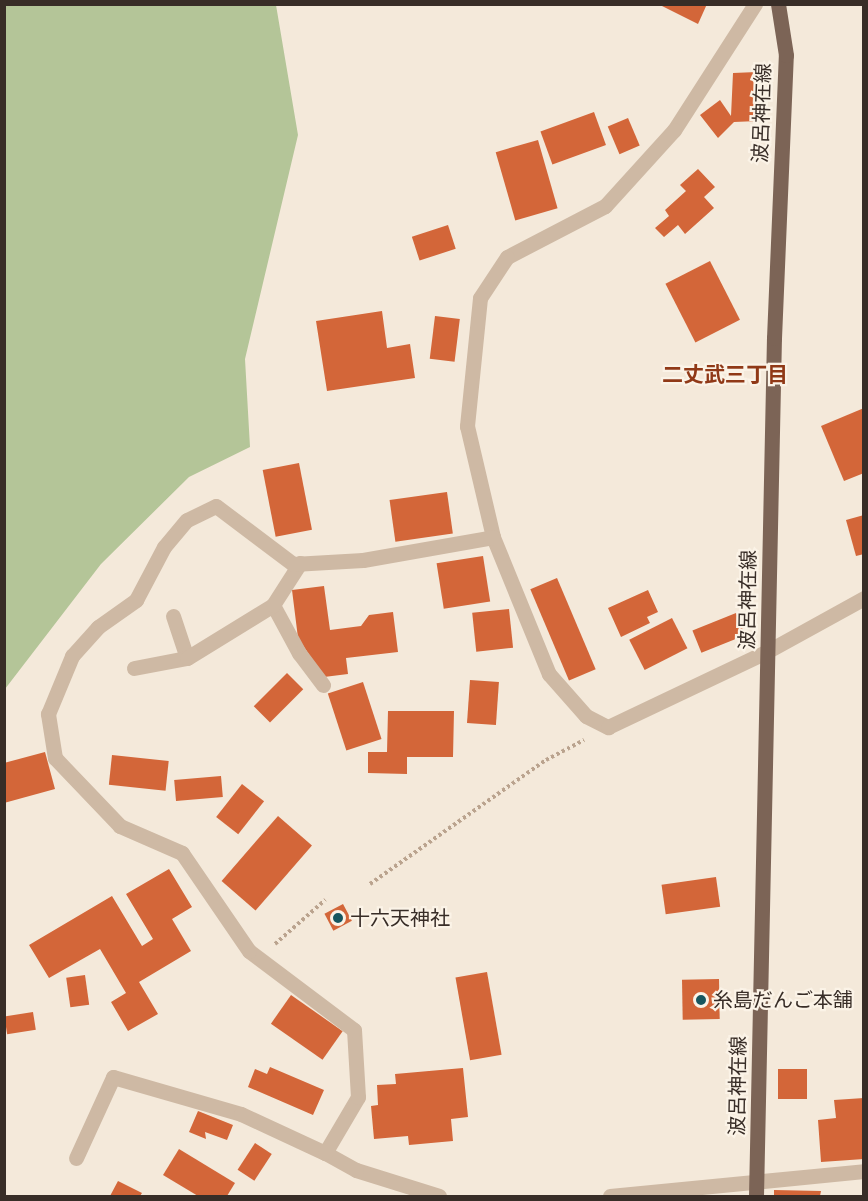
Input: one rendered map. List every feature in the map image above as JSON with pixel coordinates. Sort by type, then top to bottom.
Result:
[{"type":"main road","name":"波呂神在線","points":[[756,1197],[774,338],[786,55],[778,4]]},
{"type":"street","points":[[755,4],[674,130],[605,206],[507,257],[480,298],[467,426],[493,537],[549,674],[586,716],[608,727],[768,651],[864,598]]},
{"type":"street","points":[[325,1153],[357,1097],[354,1030],[249,951],[182,853],[120,826],[55,758],[48,714],[72,656],[98,627],[136,600],[164,547],[188,520],[216,506],[293,564],[363,560],[493,537]]},
{"type":"street","points":[[134,668],[187,658],[273,605],[300,563]]},
{"type":"street","points":[[273,605],[299,653],[323,685]]},
{"type":"street","points":[[173,616],[187,658]]},
{"type":"street","points":[[76,1158],[113,1077],[241,1114],[409,1193],[439,1197]]},
{"type":"street","points":[[610,1197],[757,1179],[864,1171]]},
{"type":"path","points":[[370,884],[546,760],[608,727]]},
{"type":"path","points":[[258,958],[325,900]]},
{"type":"green space","points":[[5,4],[276,5],[298,135],[245,359],[250,447],[189,477],[101,564],[5,689]]},
{"type":"building","points":[[658,4],[707,4],[698,24]]},
{"type":"building","points":[[757,72],[758,121],[734,122],[718,138],[700,115],[720,100],[731,116],[733,73]]},
{"type":"building","points":[[594,112],[606,145],[552,164],[540,131]]},
{"type":"building","points":[[628,118],[640,146],[619,154],[608,127]]},
{"type":"building","points":[[538,140],[558,208],[515,220],[496,152]]},
{"type":"building","points":[[698,169],[715,187],[704,197],[714,208],[685,234],[678,225],[664,237],[655,228],[669,216],[665,210],[686,191],[680,185]]},
{"type":"building","points":[[448,225],[456,249],[420,261],[412,237]]},
{"type":"building","points":[[710,261],[740,320],[695,343],[665,284]]},
{"type":"building","points":[[382,311],[387,348],[410,344],[415,378],[327,391],[316,321]]},
{"type":"building","points":[[435,316],[460,319],[455,362],[430,359]]},
{"type":"building","points":[[864,408],[864,473],[844,481],[821,426]]},
{"type":"building","points":[[299,463],[312,530],[276,537],[263,470]]},
{"type":"building","points":[[447,492],[453,534],[395,542],[390,500]]},
{"type":"building","points":[[864,515],[864,554],[856,556],[846,520]]},
{"type":"building","points":[[483,556],[490,601],[444,609],[437,563]]},
{"type":"building","points":[[557,578],[596,669],[569,680],[530,589]]},
{"type":"building","points":[[324,586],[330,630],[361,626],[369,615],[393,612],[398,652],[346,658],[348,674],[324,677],[298,638],[292,590]]},
{"type":"building","points":[[648,590],[658,612],[647,617],[650,623],[621,637],[608,608]]},
{"type":"building","points":[[509,609],[513,648],[476,652],[472,613]]},
{"type":"building","points":[[736,613],[745,635],[701,653],[692,631]]},
{"type":"building","points":[[672,618],[687,648],[645,670],[629,640]]},
{"type":"building","points":[[287,673],[303,689],[270,722],[254,706]]},
{"type":"building","points":[[470,680],[499,682],[496,725],[467,723]]},
{"type":"building","points":[[363,682],[382,739],[346,750],[328,693]]},
{"type":"building","points":[[388,711],[454,711],[453,757],[407,757],[407,774],[368,773],[368,752],[387,752]]},
{"type":"building","points":[[45,752],[55,789],[4,803],[4,763]]},
{"type":"building","points":[[112,755],[169,761],[166,791],[109,785]]},
{"type":"building","points":[[221,776],[223,797],[176,801],[174,780]]},
{"type":"building","points":[[242,784],[264,801],[238,834],[216,817]]},
{"type":"building","points":[[278,816],[312,846],[256,910],[222,881]]},
{"type":"building","points":[[169,869],[192,907],[172,919],[191,951],[139,982],[158,1014],[128,1031],[111,1002],[126,993],[100,949],[49,978],[29,945],[112,896],[142,946],[153,939],[126,894]]},
{"type":"building","points":[[716,877],[720,907],[666,914],[662,885]]},
{"type":"building","name":"十六天神社","points":[[343,904],[352,921],[333,931],[324,914]]},
{"type":"building","points":[[487,972],[502,1055],[470,1060],[455,978]]},
{"type":"building","points":[[85,975],[89,1005],[70,1007],[66,978]]},
{"type":"building","name":"糸島だんご本舗","points":[[719,979],[720,1019],[683,1020],[682,980]]},
{"type":"building","points":[[291,995],[343,1031],[323,1060],[271,1024]]},
{"type":"building","points":[[33,1012],[36,1030],[7,1034],[4,1017]]},
{"type":"building","points":[[270,1067],[324,1090],[313,1115],[248,1087],[255,1069],[267,1074]]},
{"type":"building","points":[[463,1068],[468,1117],[451,1119],[453,1141],[409,1145],[408,1136],[374,1139],[371,1106],[378,1105],[377,1085],[396,1084],[395,1074]]},
{"type":"building","points":[[778,1069],[807,1069],[807,1099],[778,1099]]},
{"type":"building","points":[[864,1098],[864,1159],[821,1162],[818,1120],[836,1118],[834,1100]]},
{"type":"building","points":[[198,1111],[233,1125],[227,1140],[205,1132],[206,1139],[189,1132]]},
{"type":"building","points":[[255,1143],[272,1154],[254,1181],[238,1170]]},
{"type":"building","points":[[179,1149],[235,1183],[227,1196],[198,1196],[163,1175]]},
{"type":"building","points":[[118,1181],[142,1193],[140,1196],[110,1196]]},
{"type":"building","points":[[774,1190],[821,1191],[820,1196],[774,1196]]},
{"type":"place","name":"十六天神社","points":[[338,918]]},
{"type":"place","name":"糸島だんご本舗","points":[[701,1000]]},
{"type":"district","name":"二丈武三丁目","points":[[725,375]]}]
